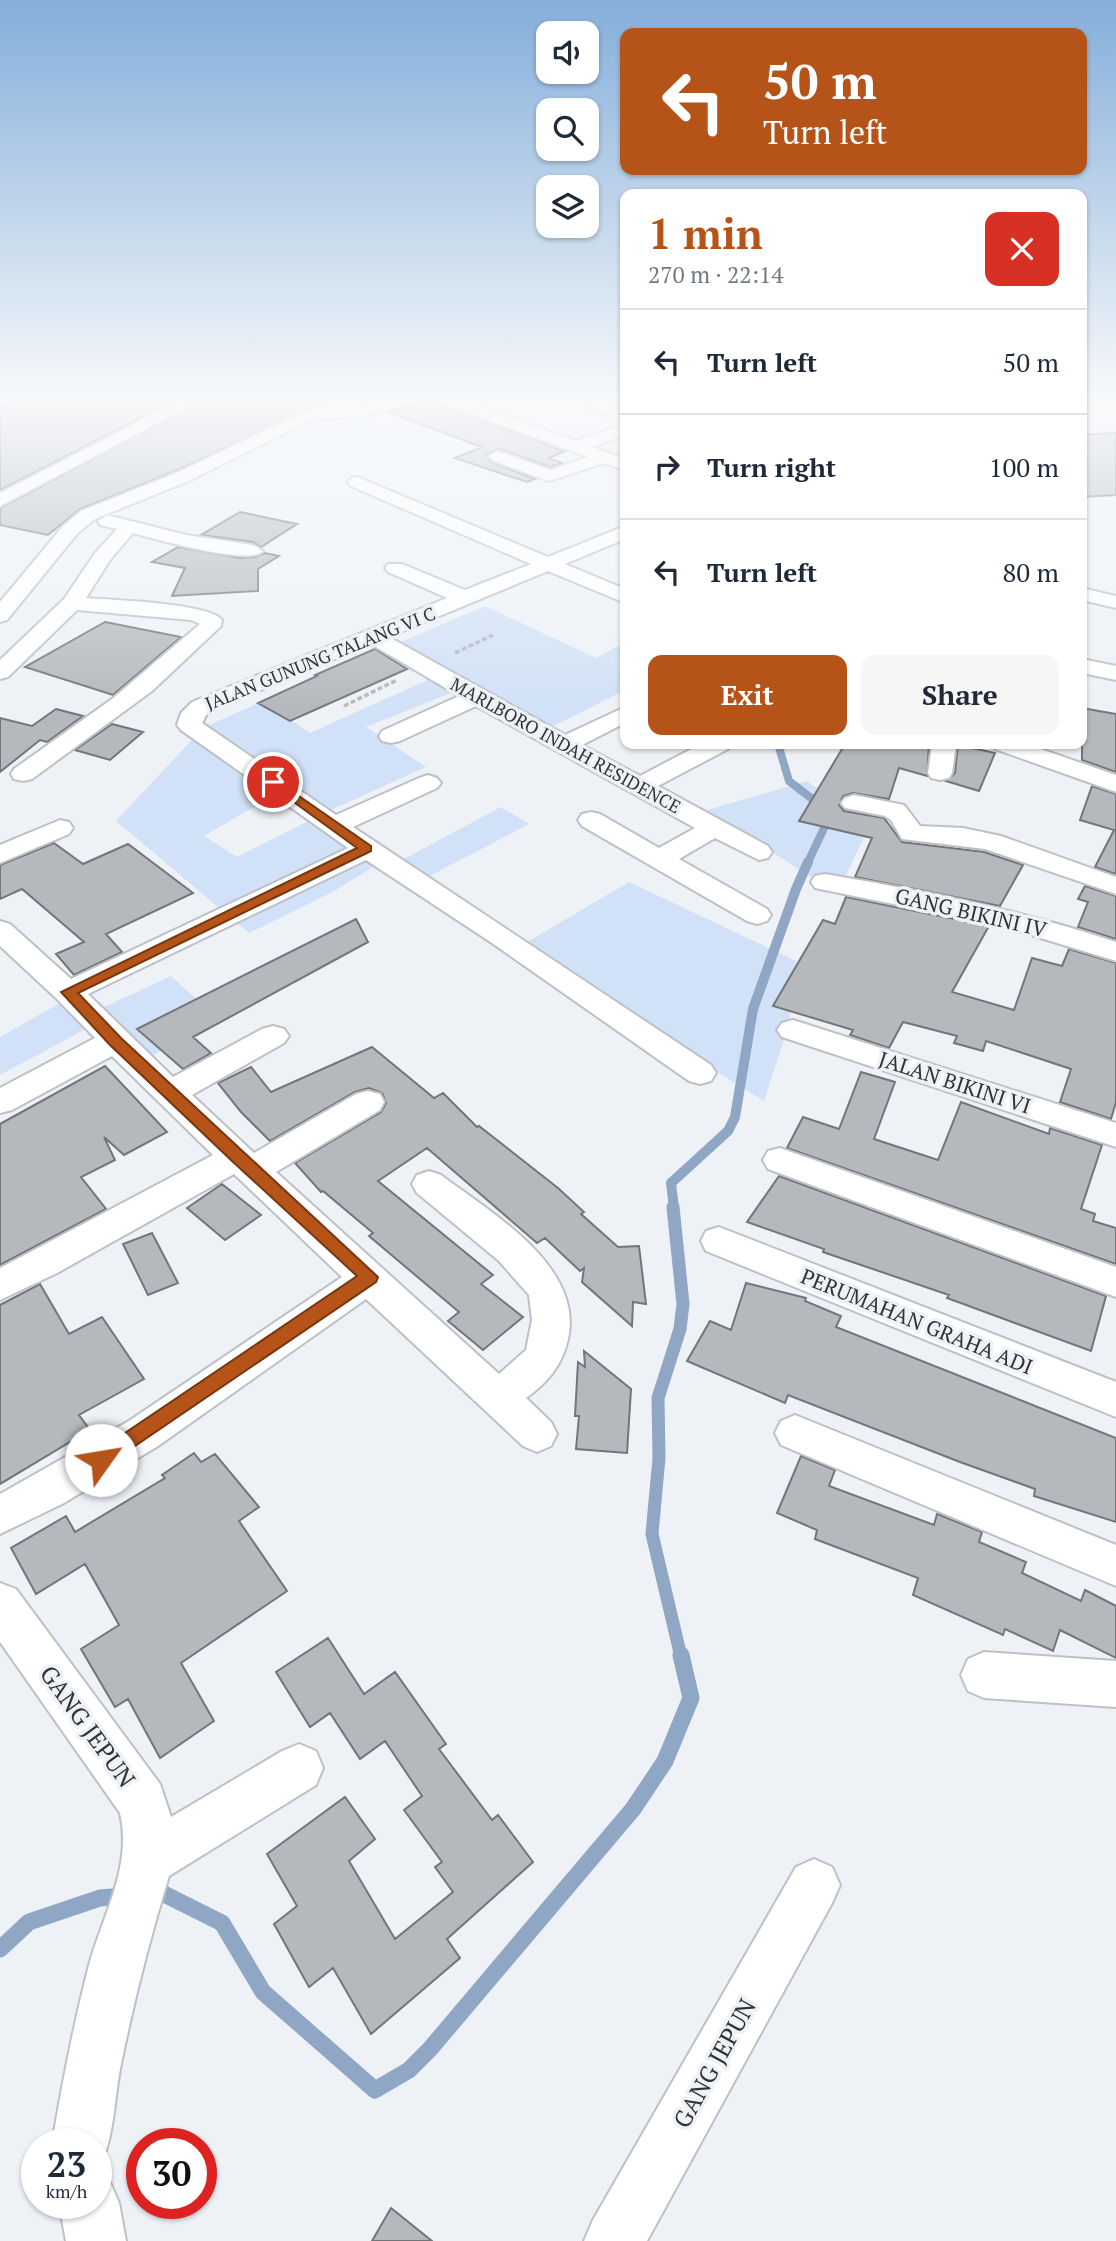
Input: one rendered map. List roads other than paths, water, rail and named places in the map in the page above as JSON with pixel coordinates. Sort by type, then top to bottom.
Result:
[{"type":"street","points":[[0,616],[70,530],[88,515],[121,502]]},
{"type":"street","points":[[401,502],[544,565],[620,595]]},
{"type":"street","points":[[88,515],[128,528],[186,541],[253,551]]},
{"type":"street","points":[[0,672],[72,603],[102,557],[128,528]]},
{"type":"street","name":"JALAN GUNUNG TALANG VI C","points":[[620,534],[200,708],[189,719],[189,724],[336,825],[366,849],[502,937],[700,1073]]},
{"type":"street","points":[[396,568],[465,598]]},
{"type":"street","points":[[1087,595],[1116,602]]},
{"type":"street","points":[[23,774],[133,696],[174,662],[210,626],[211,620],[194,614],[72,603]]},
{"type":"street","name":"MARLBORO INDAH RESIDENCE","points":[[374,637],[758,852]]},
{"type":"street","points":[[1087,667],[1116,673]]},
{"type":"street","points":[[391,736],[477,697]]},
{"type":"street","points":[[564,745],[620,717]]},
{"type":"street","points":[[640,786],[710,749]]},
{"type":"street","points":[[940,774],[943,749]]},
{"type":"street","points":[[1030,749],[1116,784]]},
{"type":"street","points":[[336,825],[428,783]]},
{"type":"street","points":[[854,803],[900,812],[911,833],[963,836],[992,842],[1116,886]]},
{"type":"street","points":[[591,820],[757,915]]},
{"type":"street","points":[[0,855],[60,828]]},
{"type":"street","points":[[659,859],[714,828]]},
{"type":"street","points":[[68,992],[366,849]]},
{"type":"street","name":"GANG BIKINI IV","points":[[825,882],[931,900],[1020,921],[1116,951]]},
{"type":"street","points":[[7,947],[68,992],[245,1164],[499,1396],[537,1434]]},
{"type":"street","name":"JALAN BIKINI VI","points":[[793,1030],[1116,1135]]},
{"type":"street","points":[[171,1093],[273,1036]]},
{"type":"street","points":[[0,1102],[116,1041]]},
{"type":"street","points":[[0,1285],[368,1102]]},
{"type":"street","points":[[780,1160],[1116,1282]]},
{"type":"street","points":[[429,1184],[530,1268],[548,1293],[550,1310],[546,1350],[537,1366],[499,1396]]},
{"type":"street","name":"PERUMAHAN GRAHA ADI","points":[[719,1241],[1116,1401]]},
{"type":"street","points":[[0,1515],[54,1489],[147,1431],[370,1277]]},
{"type":"street","points":[[795,1433],[1116,1566]]},
{"type":"street","name":"GANG JEPUN","points":[[0,1604],[142,1802],[149,1829],[147,1865],[116,1966],[92,2069],[83,2128]]},
{"type":"street","points":[[984,1675],[1116,1684]]},
{"type":"street","points":[[147,1865],[299,1768]]},
{"type":"street","name":"GANG JEPUN","points":[[614,2241],[814,1885]]},
{"type":"street","points":[[92,2219],[96,2241]]},
{"type":"waterway","points":[[779,749],[789,781],[829,812],[828,820],[807,864]]},
{"type":"waterway","points":[[674,1208],[671,1183],[728,1131],[735,1117],[753,1009],[808,862]]},
{"type":"waterway","points":[[673,1207],[683,1304],[680,1329],[658,1398],[659,1458],[652,1534],[681,1657]]},
{"type":"waterway","points":[[149,1894],[162,1893],[222,1923],[263,1992],[375,2090],[409,2070],[430,2049],[633,1809],[665,1761],[691,1698],[681,1655]]},
{"type":"waterway","points":[[0,1949],[29,1922],[100,1898],[126,1896]]}]
